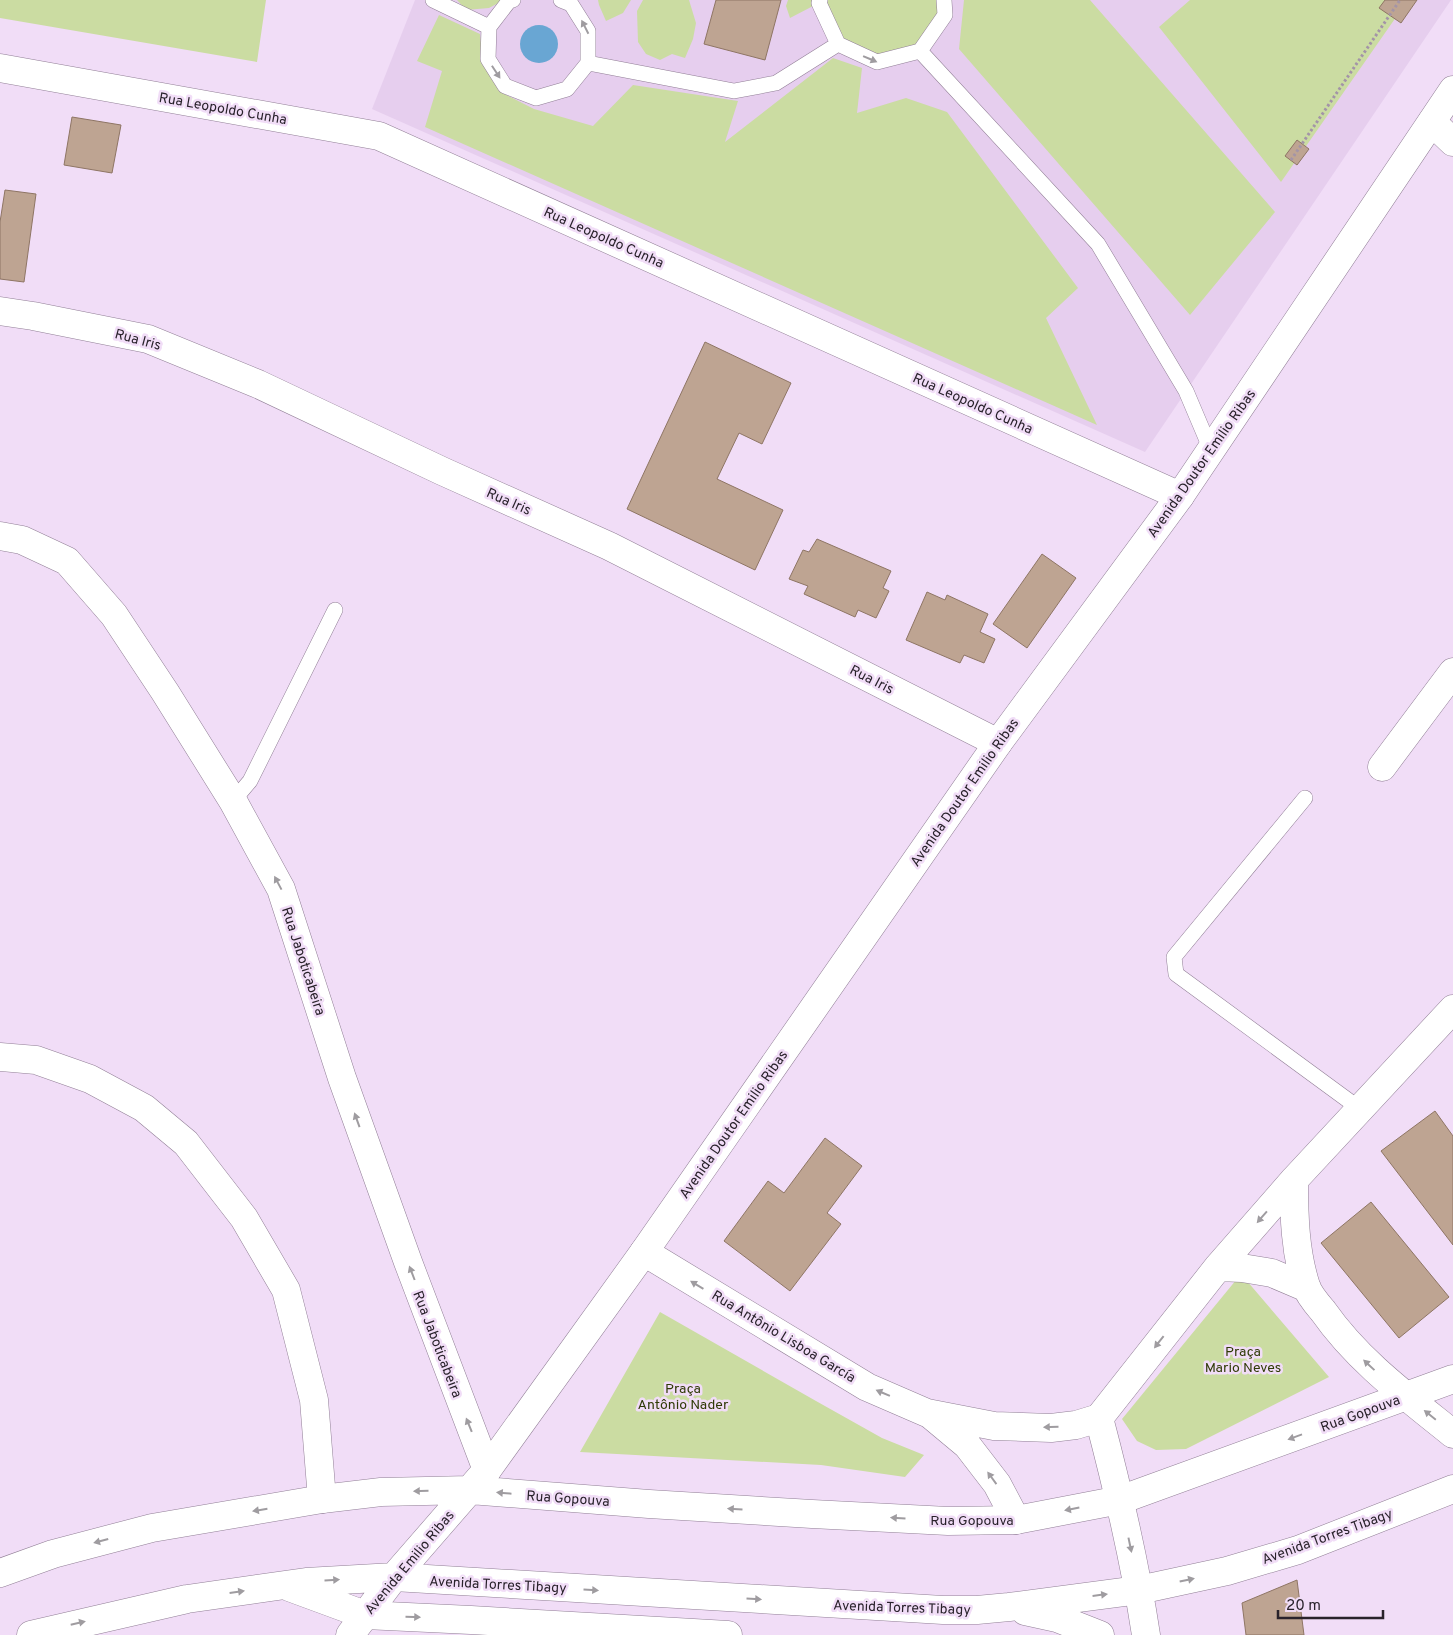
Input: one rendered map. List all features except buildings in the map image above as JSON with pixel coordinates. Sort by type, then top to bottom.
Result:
[{"type":"street","name":"Rua Leopoldo Cunha","points":[[0,68],[379,136],[1180,496]]},
{"type":"street","name":"Avenida Doutor Emilio Ribas","points":[[470,1490],[487,1470],[644,1252],[998,743],[1180,496],[1453,90]]},
{"type":"street","points":[[1432,122],[1453,142]]},
{"type":"street","name":"Rua Iris","points":[[0,311],[148,339],[258,384],[442,471],[609,546],[998,743]]},
{"type":"street","name":"Rua Jaboticabeira","points":[[0,536],[22,540],[67,562],[114,615],[233,801],[281,889],[349,1096],[408,1262],[487,1470]]},
{"type":"street","points":[[1382,767],[1453,672]]},
{"type":"street","points":[[1146,1635],[1139,1590],[1120,1500],[1099,1418],[1218,1267],[1294,1180],[1453,1009]]},
{"type":"street","points":[[0,1057],[36,1060],[90,1079],[144,1108],[186,1143],[244,1218],[286,1290],[314,1400],[322,1499]]},
{"type":"street","points":[[1294,1180],[1294,1219],[1306,1288],[1337,1332],[1368,1365],[1453,1434]]},
{"type":"street","name":"Rua Antônio Lisboa García","points":[[644,1252],[867,1386],[928,1413],[994,1426],[1051,1428],[1076,1426],[1099,1418]]},
{"type":"street","points":[[1218,1267],[1242,1268],[1272,1273],[1306,1288]]},
{"type":"street","name":"Rua Gopouva","points":[[0,1573],[53,1554],[152,1528],[322,1499],[381,1492],[470,1490],[649,1504],[948,1521],[1016,1520],[1120,1500],[1453,1379]]},
{"type":"street","name":"Rua Antônio Lisboa García","points":[[928,1413],[968,1445],[997,1484],[1016,1520]]},
{"type":"street","name":"Avenida Torres Tibagy","points":[[31,1635],[187,1598],[306,1582],[394,1577],[943,1610],[1009,1607],[1139,1590],[1227,1571],[1298,1550],[1453,1489]]},
{"type":"street","name":"Avenida Emilio Ribas","points":[[357,1625],[394,1577],[470,1490]]},
{"type":"street","points":[[283,1585],[357,1625],[471,1620],[613,1632],[728,1635]]},
{"type":"street","points":[[1009,1607],[1057,1618],[1100,1635]]},
{"type":"lane","points":[[433,0],[490,27]]},
{"type":"lane","points":[[513,0],[509,1],[490,27],[488,59],[505,86],[536,98],[567,89],[588,63],[588,31],[571,4],[561,0]]},
{"type":"lane","points":[[820,0],[819,3],[838,44],[877,62],[920,51],[945,15],[944,0]]},
{"type":"lane","points":[[588,63],[734,91],[776,83],[838,44]]},
{"type":"lane","points":[[920,51],[1098,244],[1186,391],[1211,450]]},
{"type":"lane","points":[[233,801],[250,782],[334,610]]},
{"type":"lane","points":[[1305,798],[1174,956],[1176,974],[1360,1108]]},
{"type":"path","points":[[1291,160],[1400,0]]},
{"type":"shaded area","points":[[415,0],[1451,0],[1145,452],[372,109]]},
{"type":"green space","points":[[0,0],[266,0],[257,62],[0,18]]},
{"type":"green space","points":[[457,0],[504,0],[489,8],[466,10]]},
{"type":"green space","points":[[598,0],[631,0],[623,13],[606,21]]},
{"type":"green space","points":[[643,0],[689,0],[696,23],[693,39],[685,58],[672,54],[660,60],[646,54],[638,42],[637,11]]},
{"type":"green space","points":[[788,0],[816,0],[815,5],[790,18],[786,6]]},
{"type":"green space","points":[[825,0],[940,0],[941,15],[918,45],[876,58],[842,41]]},
{"type":"green space","points":[[964,0],[1090,0],[1275,212],[1190,315],[959,49]]},
{"type":"green space","points":[[1190,0],[1408,0],[1281,182],[1159,27]]},
{"type":"green space","points":[[439,15],[480,34],[483,63],[499,91],[534,109],[593,126],[633,85],[738,101],[725,142],[833,58],[862,68],[857,113],[906,98],[947,112],[1078,288],[1046,318],[1097,425],[425,127],[442,71],[417,61]]},
{"type":"green space","name":"Praça Mario Neves","points":[[1241,1274],[1329,1377],[1186,1449],[1156,1450],[1137,1441],[1122,1419]]},
{"type":"green space","name":"Praça Antônio Nader","points":[[660,1312],[882,1438],[924,1455],[905,1477],[821,1465],[580,1452]]},
{"type":"water","points":[[539,25],[552,31],[558,44],[552,57],[539,63],[526,57],[520,44],[526,31]]}]
